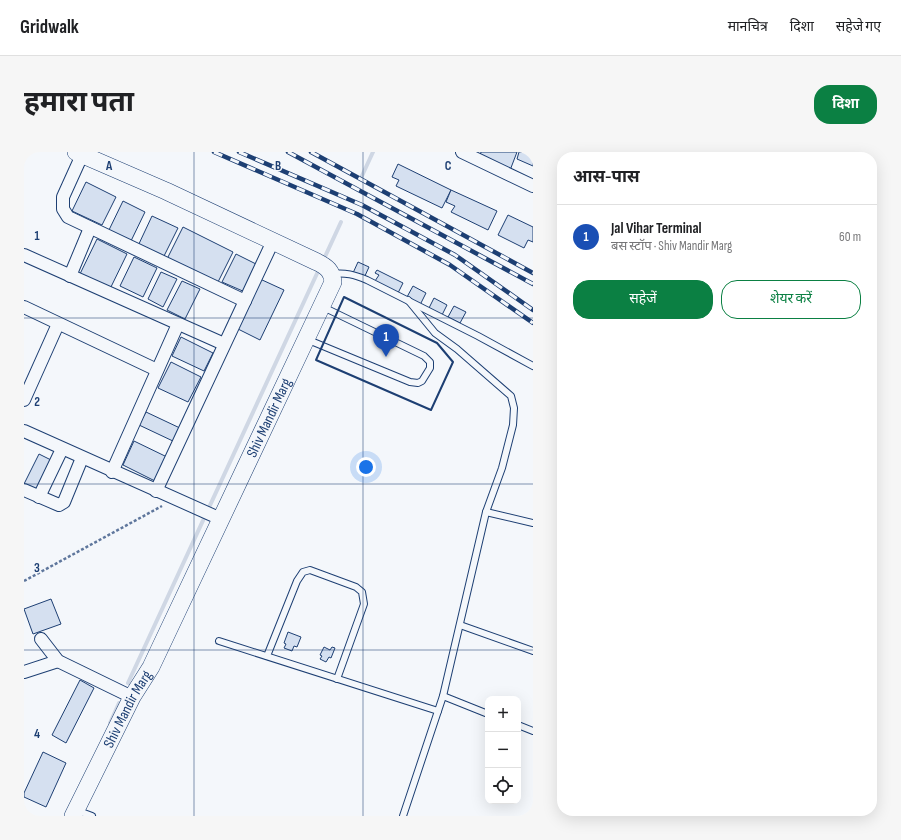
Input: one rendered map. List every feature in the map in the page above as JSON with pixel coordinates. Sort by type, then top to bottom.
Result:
[{"type":"street","points":[[462,152],[533,186]]},
{"type":"street","points":[[245,301],[68,217],[63,209],[63,197],[79,153],[166,191],[273,241],[325,268]]},
{"type":"street","points":[[70,276],[90,228]]},
{"type":"street","points":[[156,491],[273,241]]},
{"type":"street","points":[[24,255],[224,344]]},
{"type":"street","name":"Shiv Mandir Marg","points":[[74,813],[132,697],[151,667],[212,515],[306,339],[322,306],[333,282],[325,268]]},
{"type":"street","points":[[24,307],[157,370]]},
{"type":"street","points":[[24,400],[58,324]]},
{"type":"street","points":[[112,472],[178,324]]},
{"type":"street","points":[[24,431],[112,472],[212,515]]},
{"type":"street","points":[[39,497],[62,449]]},
{"type":"street","points":[[24,490],[59,505],[64,502],[82,458]]},
{"type":"street","points":[[41,639],[58,661],[132,697]]},
{"type":"street","points":[[24,672],[58,661]]},
{"type":"lane","points":[[325,268],[362,278],[478,336],[533,366]]},
{"type":"lane","points":[[404,816],[443,696],[486,512],[502,468],[513,425],[514,408],[511,396],[435,333],[408,300]]},
{"type":"lane","points":[[306,339],[410,382],[418,383],[422,381],[430,368],[430,362],[424,356],[322,306]]},
{"type":"lane","points":[[486,512],[533,523]]},
{"type":"lane","points":[[267,656],[297,581],[303,572],[310,570],[356,587],[362,592],[364,604],[337,679]]},
{"type":"lane","points":[[460,625],[533,651]]},
{"type":"lane","points":[[219,641],[438,711]]},
{"type":"lane","points":[[443,696],[485,713]]},
{"type":"lane","points":[[521,726],[533,731]]},
{"type":"lane","points":[[74,813],[92,816]]},
{"type":"path","points":[[24,581],[174,499]]},
{"type":"building","points":[[481,152],[517,152],[509,173],[479,158]]},
{"type":"building","points":[[519,152],[533,152],[533,166],[517,159]]},
{"type":"building","points":[[398,164],[451,190],[442,208],[396,186],[399,180],[392,177]]},
{"type":"building","points":[[86,182],[116,197],[102,225],[72,211]]},
{"type":"building","points":[[451,190],[497,211],[488,230],[451,212],[455,206],[446,202]]},
{"type":"building","points":[[123,201],[145,212],[130,243],[108,232]]},
{"type":"building","points":[[508,215],[533,227],[533,242],[528,240],[524,248],[498,235]]},
{"type":"building","points":[[152,216],[178,228],[162,260],[137,248]]},
{"type":"building","points":[[183,227],[233,252],[217,284],[167,259]]},
{"type":"building","points":[[97,239],[127,254],[109,291],[79,276]]},
{"type":"building","points":[[236,254],[258,265],[245,292],[222,282]]},
{"type":"building","points":[[134,257],[157,268],[143,297],[120,286]]},
{"type":"building","points":[[358,262],[369,267],[364,278],[353,273]]},
{"type":"building","points":[[377,270],[403,283],[398,293],[375,281],[379,275],[375,273]]},
{"type":"building","points":[[161,272],[177,279],[163,307],[148,299]]},
{"type":"building","points":[[260,279],[284,290],[260,340],[236,328]]},
{"type":"building","points":[[182,281],[200,289],[185,319],[167,310]]},
{"type":"building","points":[[413,286],[426,293],[420,305],[407,297]]},
{"type":"building","points":[[434,298],[447,305],[442,315],[429,308]]},
{"type":"building","points":[[454,306],[466,312],[460,323],[448,317]]},
{"type":"building","points":[[181,337],[213,353],[204,371],[172,356]]},
{"type":"building","points":[[171,362],[201,377],[188,402],[158,388]]},
{"type":"building","points":[[146,412],[182,429],[175,442],[139,425]]},
{"type":"building","points":[[134,441],[167,457],[155,481],[123,465]]},
{"type":"building","points":[[39,454],[51,460],[35,493],[24,488],[24,484]]},
{"type":"building","points":[[51,599],[61,624],[33,634],[24,609]]},
{"type":"building","points":[[288,632],[301,637],[297,647],[294,646],[292,651],[284,648],[286,644],[284,643]]},
{"type":"building","points":[[324,647],[330,650],[332,647],[335,648],[331,658],[329,657],[326,662],[320,659],[322,656],[320,655]]},
{"type":"building","points":[[80,680],[94,688],[66,743],[52,735]]},
{"type":"building","points":[[43,752],[66,763],[46,807],[24,797],[24,793]]},
{"type":"waterway","points":[[361,178],[373,152]]},
{"type":"waterway","points":[[323,261],[341,222]]},
{"type":"waterway","points":[[128,683],[320,267]]},
{"type":"waterway","points":[[110,723],[119,703]]},
{"type":"railway","points":[[214,152],[357,214],[450,265],[533,323]]},
{"type":"railway","points":[[239,152],[362,205],[455,255],[533,310]]},
{"type":"railway","points":[[288,152],[533,284]]},
{"type":"railway","points":[[311,152],[533,273]]},
{"type":"wall","points":[[344,297],[437,343],[453,362],[431,410],[316,360],[344,297]]},
{"type":"place","name":"Jal Vihar Terminal","points":[[386,357]]}]
